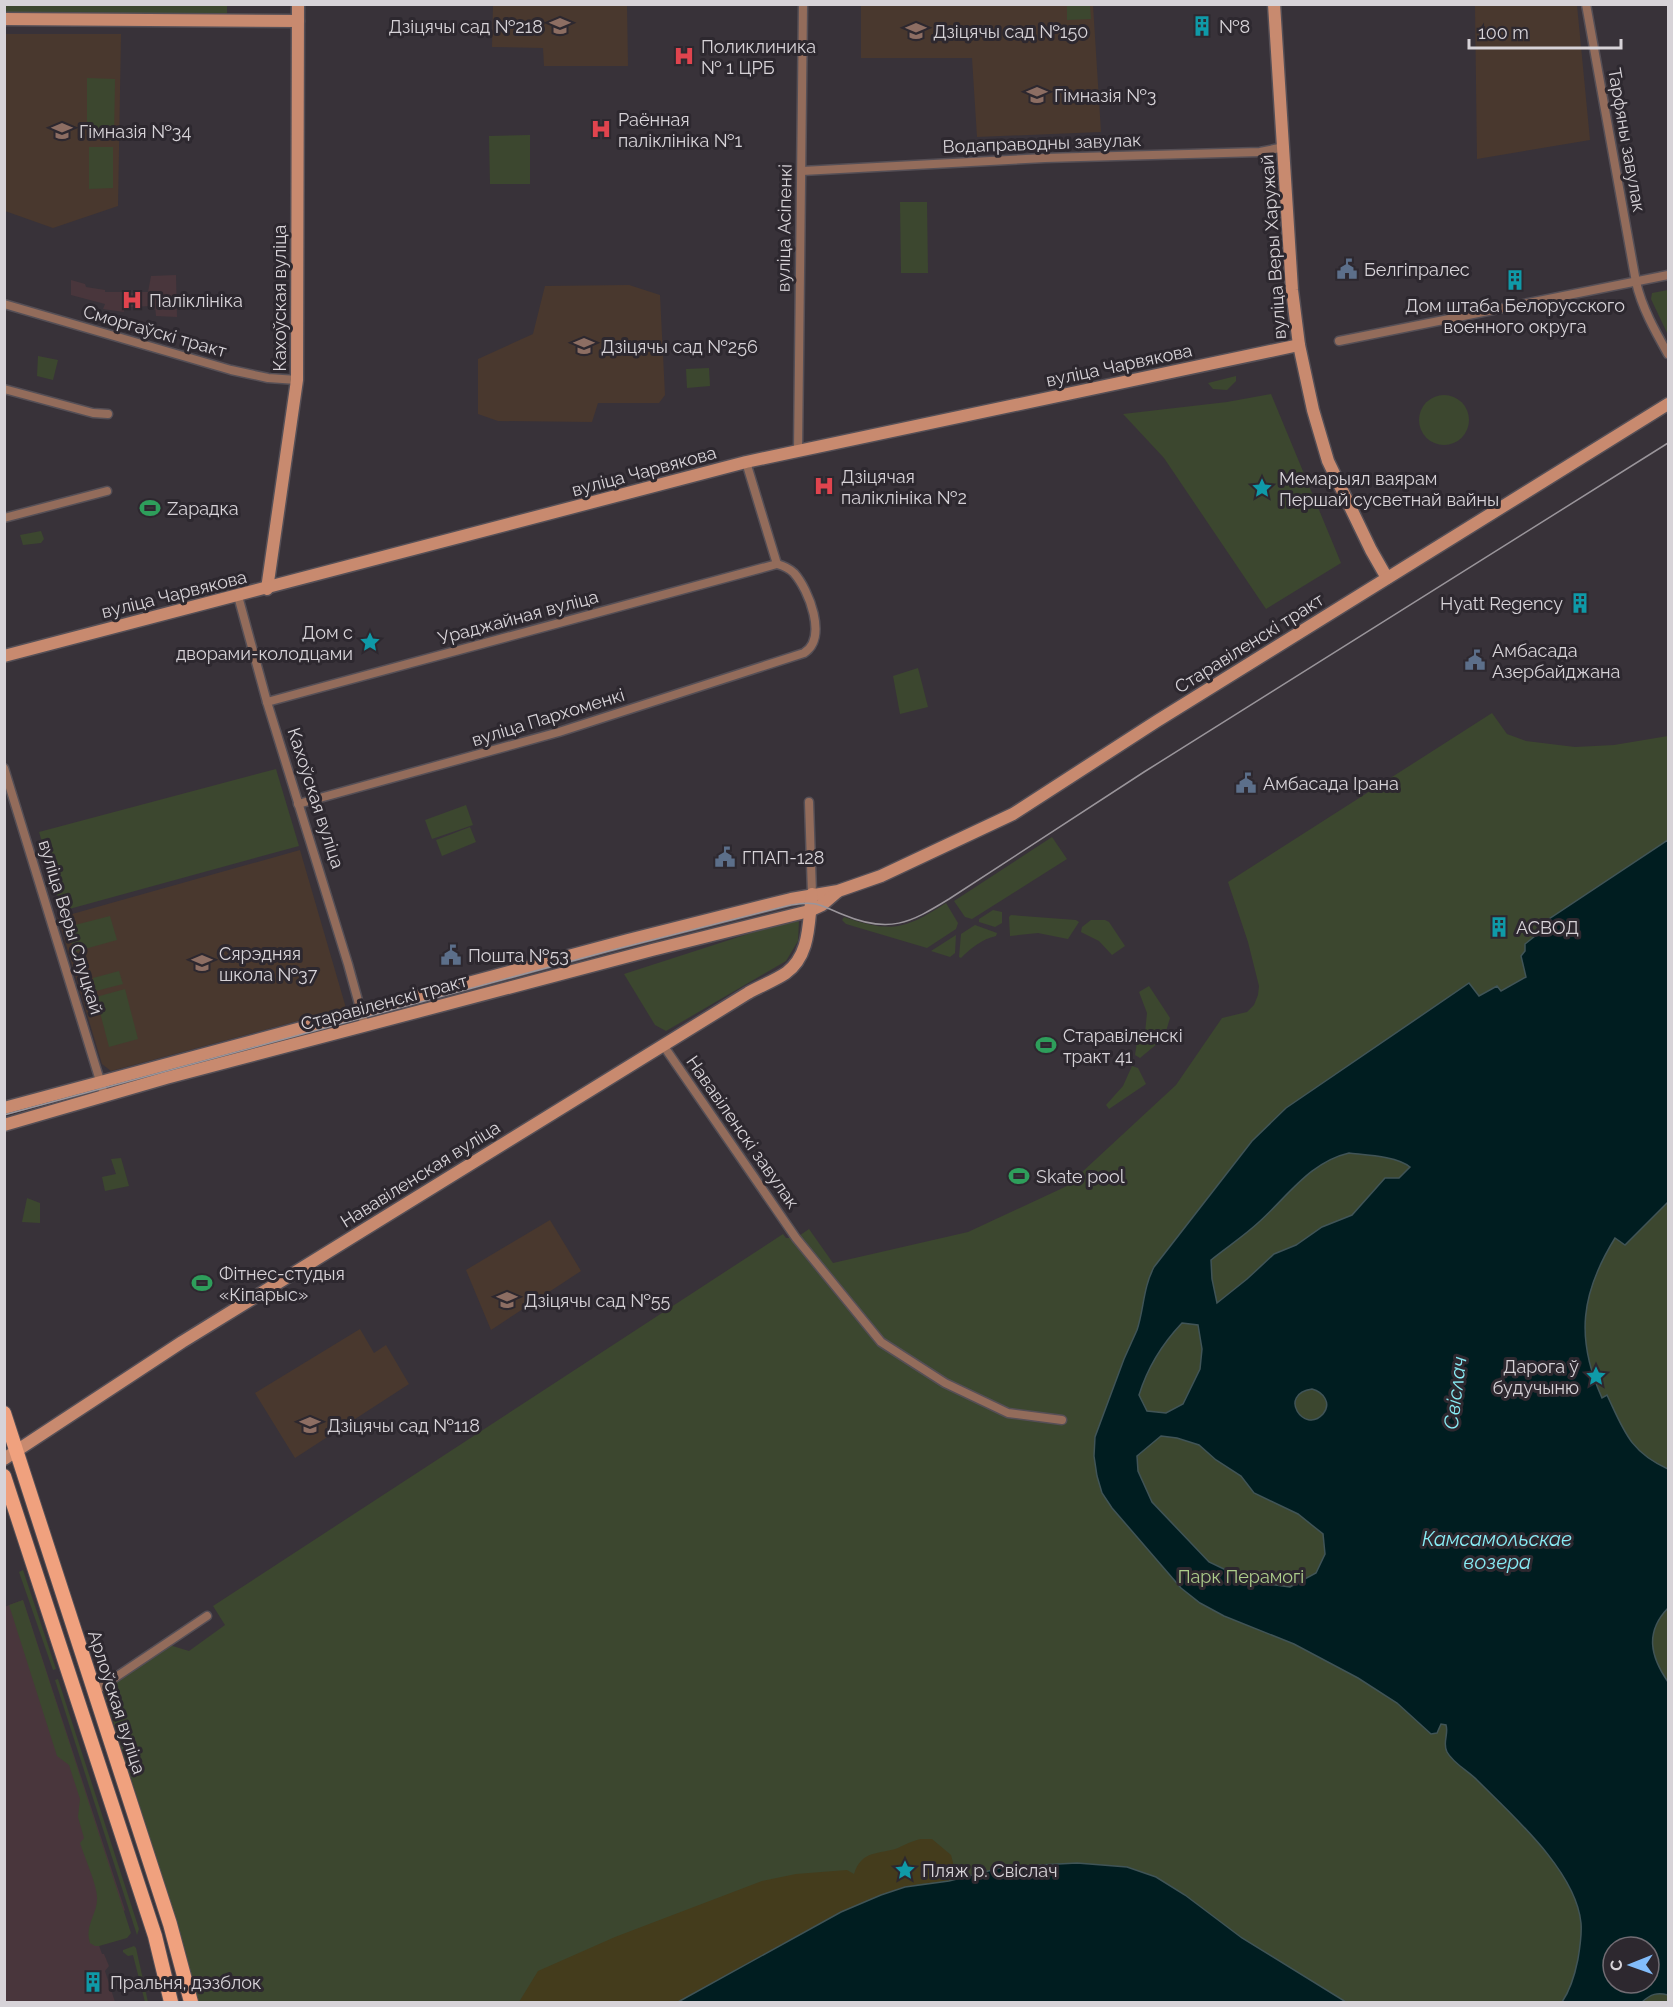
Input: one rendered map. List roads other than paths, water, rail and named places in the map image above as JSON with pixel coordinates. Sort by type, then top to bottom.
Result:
[{"type":"main road","name":"Кахоўская вуліца","points":[[267,589],[297,380],[297,4]]},
{"type":"main road","name":"вуліца Веры Харужай","points":[[1274,4],[1292,290],[1299,345],[1313,410],[1328,461],[1387,578]]},
{"type":"main road","points":[[4,20],[298,21]]},
{"type":"main road","name":"вуліца Чарвякова","points":[[4,656],[746,462],[1299,345]]},
{"type":"main road","name":"Старавіленскі тракт","points":[[4,1108],[628,940],[812,894],[838,891],[881,876],[1013,814],[1668,404]]},
{"type":"main road","name":"Старавіленскі тракт","points":[[4,1125],[177,1075],[809,911],[822,905],[838,891]]},
{"type":"main road","name":"Нававіленская вуліца","points":[[10,1455],[182,1342],[748,993],[785,974],[799,960],[806,945],[812,894]]},
{"type":"main road","name":"Арлоўская вуліца","points":[[4,1413],[10,1455],[95,1691],[170,1924],[191,2002]]},
{"type":"main road","name":"Арлоўская вуліца","points":[[4,1476],[155,1936],[171,2002]]},
{"type":"street","name":"вуліца Асіпенкі","points":[[798,451],[803,4]]},
{"type":"street","name":"Тарфяны завулак","points":[[1586,4],[1639,295],[1668,354]]},
{"type":"street","name":"Водаправодны завулак","points":[[802,171],[1045,158],[1260,152],[1284,147]]},
{"type":"street","points":[[1339,341],[1668,276]]},
{"type":"street","name":"Сморгаўскі тракт","points":[[4,304],[231,370],[268,378],[297,380]]},
{"type":"street","points":[[4,389],[93,413],[108,414]]},
{"type":"street","points":[[746,462],[777,564]]},
{"type":"street","points":[[4,518],[107,491]]},
{"type":"street","name":"Ураджайная вуліца","points":[[267,702],[777,564]]},
{"type":"street","name":"вуліца Пархоменкі","points":[[298,804],[559,732],[804,653],[812,648],[815,640],[815,615],[795,574],[788,567],[777,564]]},
{"type":"street","name":"Кахоўская вуліца","points":[[238,596],[267,702],[315,853],[365,1026]]},
{"type":"street","name":"вуліца Веры Слуцкай","points":[[4,768],[105,1096]]},
{"type":"street","points":[[809,802],[812,894]]},
{"type":"street","name":"Нававіленскі завулак","points":[[663,1045],[796,1238],[881,1342],[945,1383],[1008,1413],[1062,1420]]},
{"type":"street","points":[[95,1691],[207,1616]]},
{"type":"water","name":"Камсамольскае возера","points":[[1668,840],[1668,1202],[1625,1245],[1615,1238],[1595,1278],[1589,1297],[1585,1336],[1593,1376],[1602,1398],[1607,1395],[1624,1430],[1636,1448],[1668,1469],[1668,1608],[1656,1626],[1653,1644],[1657,1663],[1668,1682],[1668,1995],[1661,1994],[1661,1935],[1601,1935],[1601,1995],[1652,1995],[1642,2002],[1562,2002],[1568,1992],[1577,1965],[1581,1923],[1577,1903],[1568,1884],[1540,1845],[1447,1752],[1446,1725],[1441,1724],[1437,1733],[1431,1734],[1397,1703],[1358,1678],[1294,1644],[1224,1616],[1200,1603],[1181,1588],[1112,1508],[1102,1493],[1094,1456],[1095,1437],[1137,1330],[1154,1267],[1252,1141],[1286,1108],[1469,983],[1479,996],[1497,986],[1501,991],[1526,977],[1521,956],[1525,951],[1525,944],[1545,928],[1546,921]],"holes":[[[1349,1153],[1389,1158],[1410,1167],[1399,1178],[1385,1178],[1352,1215],[1322,1227],[1296,1245],[1274,1254],[1217,1303],[1211,1260],[1253,1227],[1311,1172],[1335,1157]],[[1182,1323],[1198,1325],[1202,1349],[1200,1369],[1183,1404],[1166,1413],[1147,1411],[1139,1395],[1143,1384],[1156,1356]],[[1312,1389],[1323,1395],[1327,1406],[1323,1414],[1316,1419],[1308,1420],[1302,1417],[1295,1405],[1296,1398],[1302,1392]],[[1161,1436],[1199,1445],[1216,1460],[1241,1476],[1254,1493],[1298,1514],[1323,1534],[1325,1554],[1316,1573],[1290,1587],[1260,1583],[1209,1562],[1152,1502],[1138,1471],[1137,1456]]]},
{"type":"water","points":[[1077,1863],[1127,1867],[1156,1877],[1185,1895],[1242,1938],[1346,2002],[678,2002],[841,1912],[881,1895],[905,1887],[949,1881],[1004,1867]]},
{"type":"tram line","points":[[4,1115],[609,951],[791,905],[807,903],[819,905],[874,924],[887,925],[911,920],[949,899],[1144,772],[1668,443]]},
{"type":"place","name":"Дзіцячы сад №218","points":[[560,26]]},
{"type":"place","name":"№8","points":[[1202,26]]},
{"type":"place","name":"Дзіцячы сад №150","points":[[916,31]]},
{"type":"place","name":"Поликлиника № 1 ЦРБ","points":[[684,56]]},
{"type":"place","name":"Гімназія №3","points":[[1037,95]]},
{"type":"place","name":"Раённая паліклініка №1","points":[[601,129]]},
{"type":"place","name":"Гімназія №34","points":[[62,131]]},
{"type":"place","name":"Белгіпралес","points":[[1347,269]]},
{"type":"place","name":"Дом штаба Белорусского военного округа","points":[[1515,280]]},
{"type":"place","name":"Паліклініка","points":[[132,300]]},
{"type":"place","name":"Дзіцячы сад №256","points":[[584,346]]},
{"type":"place","name":"Дзіцячая паліклініка №2","points":[[824,486]]},
{"type":"place","name":"Мемарыял ваярам Першай сусветнай вайны","points":[[1262,488]]},
{"type":"place","name":"Zарадка","points":[[150,508]]},
{"type":"place","name":"Hyatt Regency","points":[[1580,603]]},
{"type":"place","name":"Дом с дворами-колодцами","points":[[370,642]]},
{"type":"place","name":"Амбасада Азербайджана","points":[[1475,660]]},
{"type":"place","name":"Амбасада Ірана","points":[[1246,783]]},
{"type":"place","name":"ГПАП-128","points":[[725,857]]},
{"type":"place","name":"АСВОД","points":[[1499,927]]},
{"type":"place","name":"Пошта №53","points":[[451,955]]},
{"type":"place","name":"Сярэдняя школа №37","points":[[202,963]]},
{"type":"place","name":"Старавіленскі тракт 41","points":[[1046,1045]]},
{"type":"place","name":"Skate pool","points":[[1019,1176]]},
{"type":"place","name":"Фітнес-студыя «Кіпарыс»","points":[[202,1283]]},
{"type":"place","name":"Дзіцячы сад №55","points":[[507,1300]]},
{"type":"place","name":"Дарога ў будучыню","points":[[1596,1376]]},
{"type":"place","name":"Дзіцячы сад №118","points":[[310,1425]]},
{"type":"place","name":"Пляж р. Свіслач","points":[[905,1870]]},
{"type":"place","name":"Пральня, дэзблок","points":[[93,1982]]},
{"type":"water label","name":"Свіслач","points":[[1455,1393]]},
{"type":"park label","name":"Парк Перамогі","points":[[1241,1576]]}]
